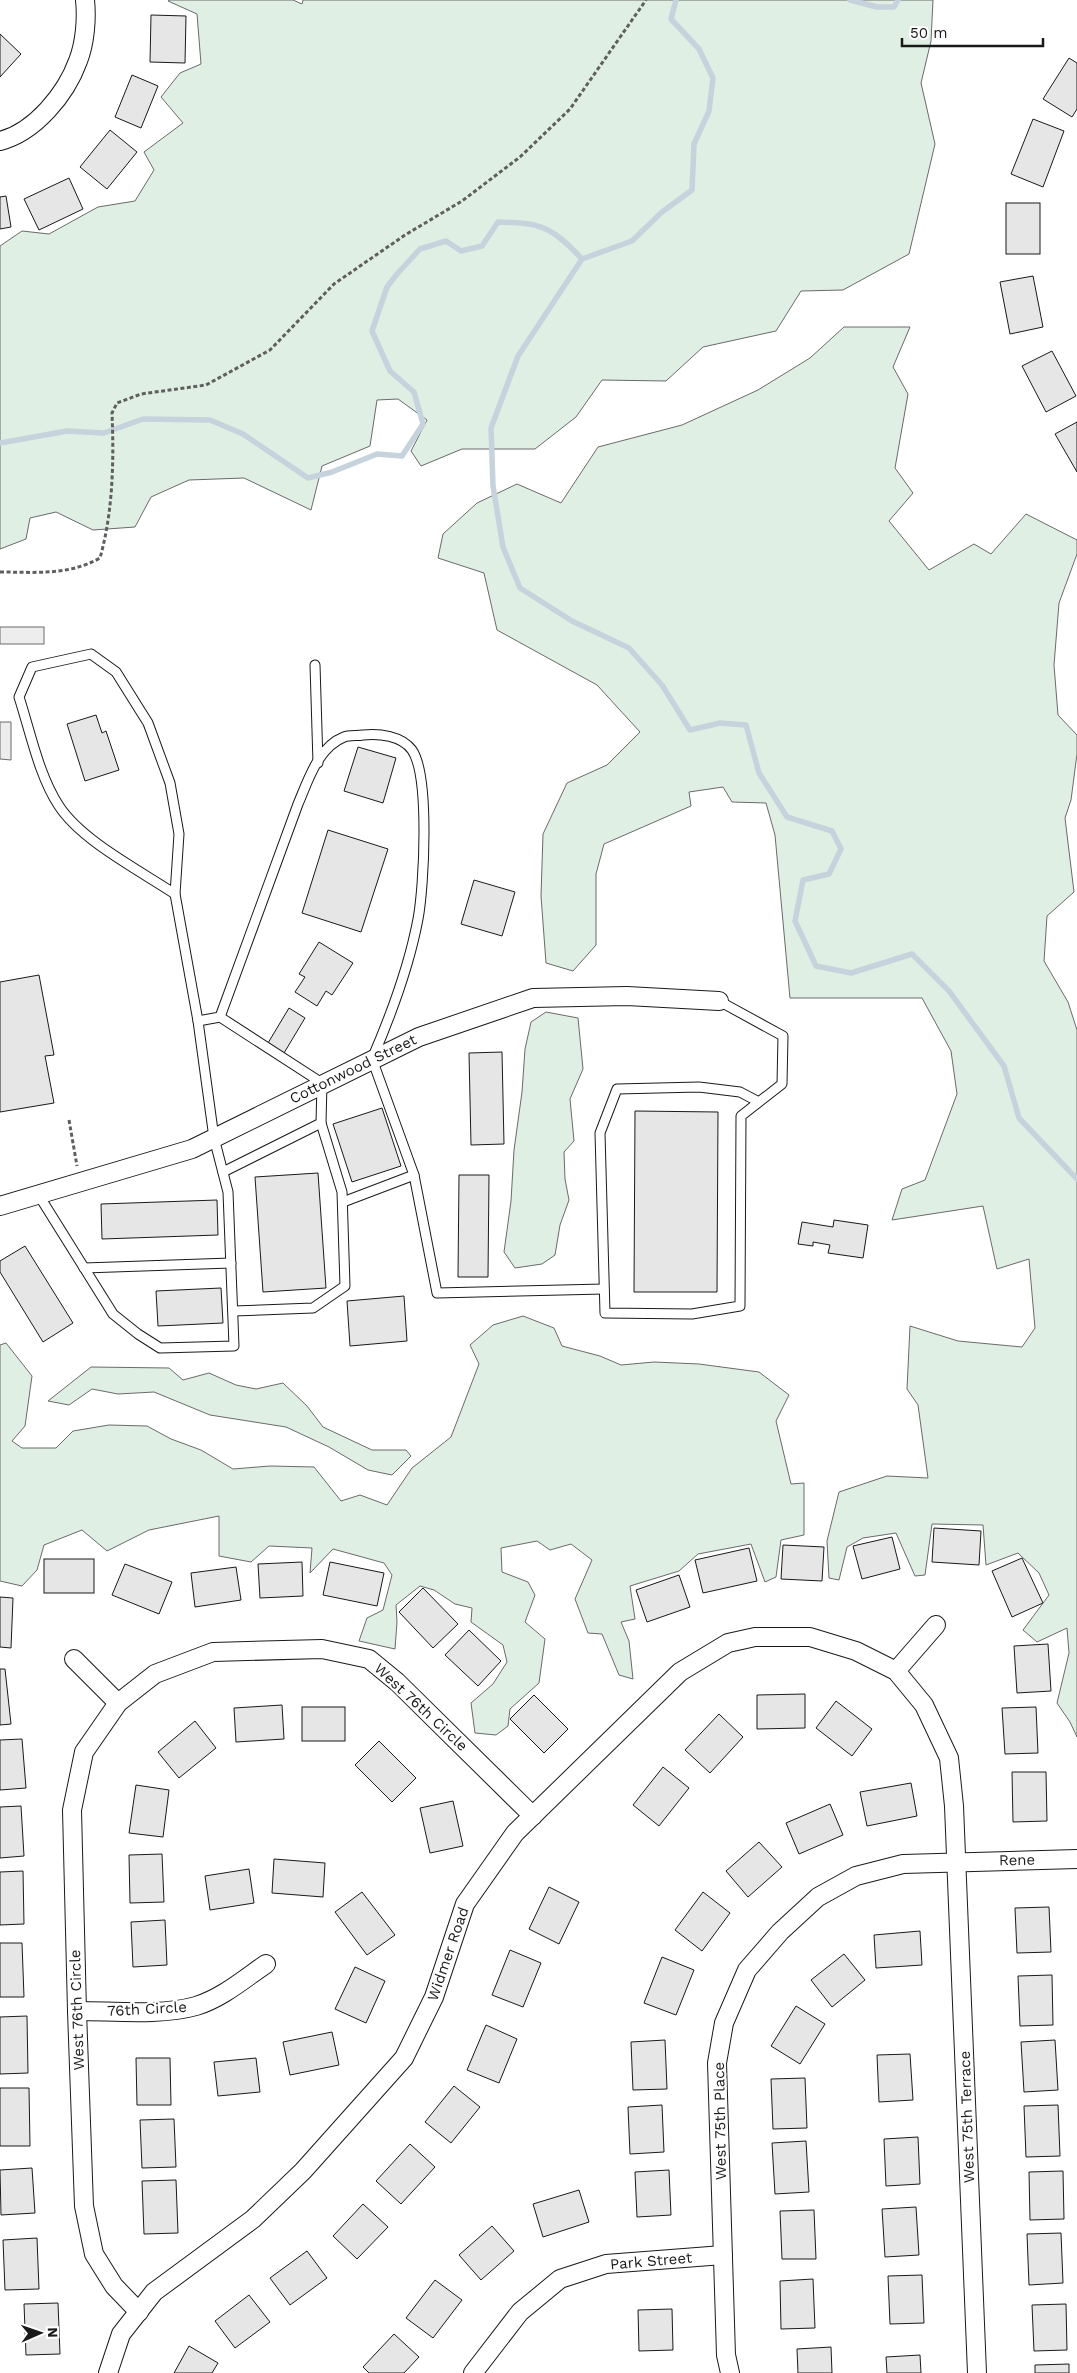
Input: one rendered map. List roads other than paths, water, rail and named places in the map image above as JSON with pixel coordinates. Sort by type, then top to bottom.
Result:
[{"type":"street","points":[[0,141],[29,127],[49,108],[66,85],[78,61],[84,29],[85,0]]},
{"type":"street","name":"Cottonwood Street","points":[[0,1206],[192,1149],[322,1083],[419,1038],[533,998],[628,996],[719,1001]]},
{"type":"street","points":[[896,1671],[936,1625]]},
{"type":"street","name":"Widmer Road","points":[[108,2373],[122,2334],[154,2292],[253,2219],[303,2171],[404,2058],[434,1997],[465,1904],[515,1833],[680,1672],[728,1643],[755,1637],[810,1637],[856,1651],[896,1671],[924,1705],[949,1758],[954,1806],[956,1861]]},
{"type":"street","name":"West 76th Circle","points":[[139,2312],[114,2286],[94,2254],[84,2206],[77,2011],[72,1810],[84,1752],[118,1703],[155,1674],[213,1652],[322,1649],[369,1659],[397,1682],[534,1816]]},
{"type":"street","points":[[74,1659],[118,1703]]},
{"type":"street","name":"Rene","points":[[956,1861],[1077,1859]]},
{"type":"street","name":"West 75th Place","points":[[730,2373],[726,2355],[716,2063],[724,2023],[747,1970],[780,1932],[818,1897],[856,1876],[903,1864],[956,1861]]},
{"type":"street","name":"West 75th Terrace","points":[[956,1861],[978,2373]]},
{"type":"street","name":"76th Circle","points":[[77,2011],[174,2010],[197,2006],[223,1994],[266,1964]]},
{"type":"street","name":"Park Street","points":[[474,2373],[520,2312],[560,2279],[606,2264],[723,2255]]},
{"type":"lane","points":[[38,1194],[113,1314],[138,1334],[160,1348],[234,1346],[228,1192],[214,1138],[198,1021],[175,894],[179,834],[170,783],[148,723],[116,672],[91,654],[32,667],[19,697],[46,780],[59,806],[82,832],[175,894]]},
{"type":"lane","points":[[315,665],[318,763]]},
{"type":"lane","points":[[220,1018],[298,804],[325,750],[344,737],[370,734],[395,738],[412,750],[420,773],[424,848],[418,919],[390,1017],[372,1059],[414,1176],[437,1293],[604,1288]]},
{"type":"lane","points":[[719,1001],[783,1036],[782,1084],[742,1116],[740,1306],[692,1314],[605,1313],[600,1133],[617,1089],[699,1087],[740,1092],[759,1102]]},
{"type":"lane","points":[[198,1021],[220,1018],[322,1083],[321,1123],[342,1192],[345,1286],[313,1308],[232,1311]]},
{"type":"lane","points":[[223,1172],[321,1123]]},
{"type":"lane","points":[[343,1202],[414,1176]]},
{"type":"lane","points":[[84,1268],[231,1263]]},
{"type":"waterway","points":[[0,443],[67,431],[104,433],[143,419],[210,420],[243,434],[308,478],[332,472],[377,454],[402,456],[423,424],[414,392],[390,371],[372,331],[387,287],[420,249],[446,241],[461,251],[482,246],[498,222],[535,225],[562,239],[582,259],[632,241],[662,212],[692,190],[694,144],[709,111],[713,78],[699,49],[671,19],[676,0]]},
{"type":"waterway","points":[[850,0],[877,7],[894,7],[898,0]]},
{"type":"waterway","points":[[582,259],[518,356],[491,428],[493,486],[503,547],[520,588],[572,621],[629,648],[662,685],[690,730],[720,723],[746,725],[759,773],[787,817],[832,831],[841,849],[829,874],[803,880],[795,921],[816,966],[851,973],[912,954],[949,991],[1004,1066],[1019,1118],[1077,1179]]}]
